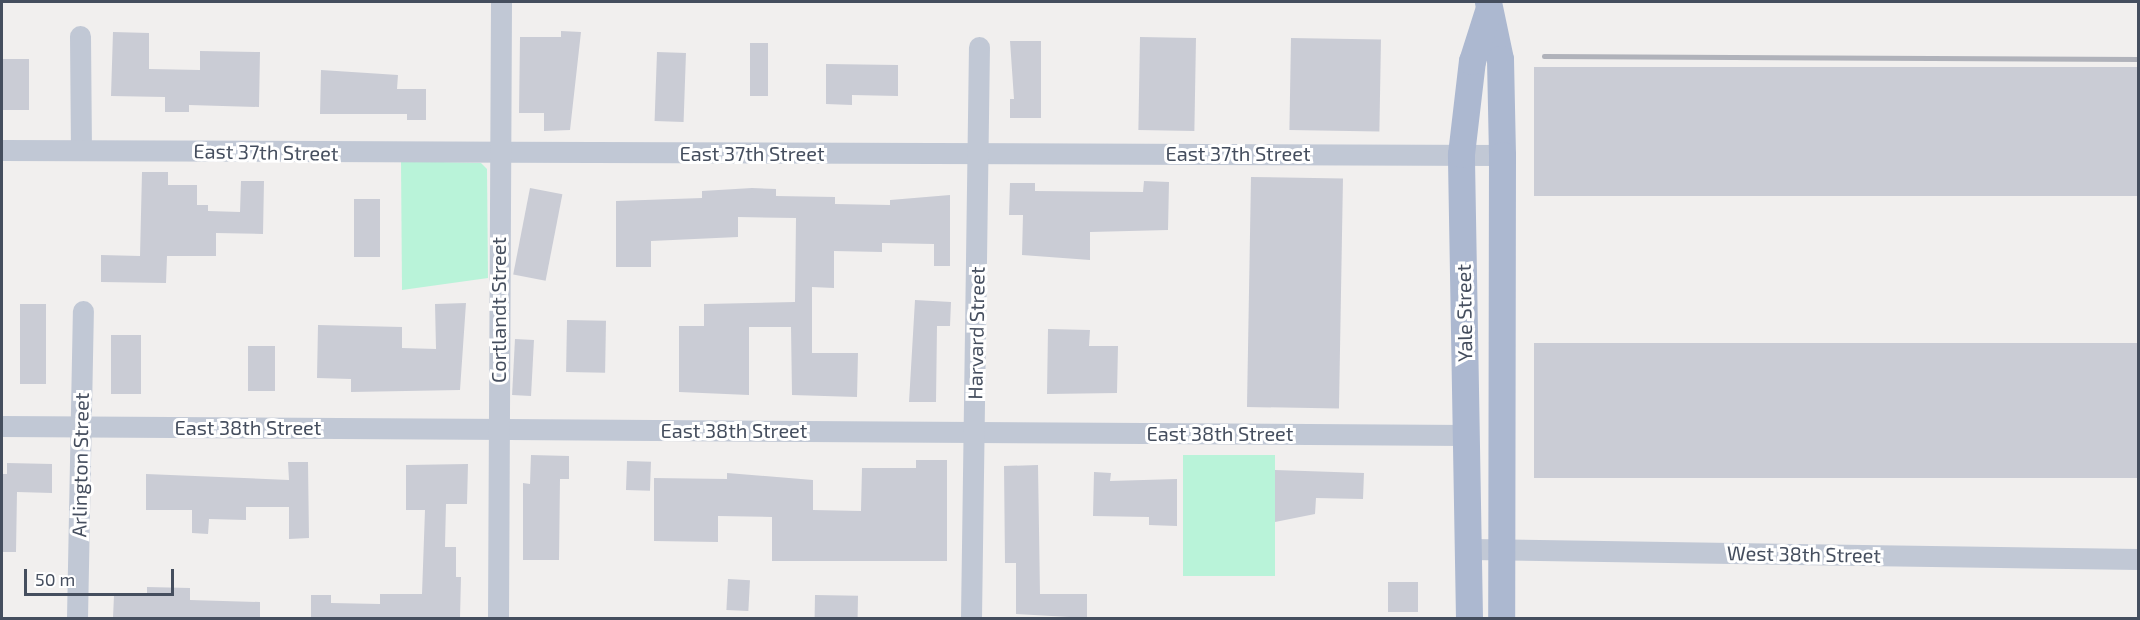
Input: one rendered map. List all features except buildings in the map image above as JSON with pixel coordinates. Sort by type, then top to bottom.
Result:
[{"type":"main road","name":"Yale Street","points":[[1469,618],[1461,154],[1472,61],[1488,6]]},
{"type":"main road","name":"Yale Street","points":[[1488,6],[1500,59],[1503,155],[1501,618]]},
{"type":"main road","points":[[1464,269],[1504,271]]},
{"type":"street","name":"Cortlandt Street","points":[[498,618],[497,155],[501,2]]},
{"type":"street","points":[[80,36],[81,150]]},
{"type":"street","name":"Harvard Street","points":[[971,618],[979,47]]},
{"type":"street","name":"East 37th Street","points":[[2,150],[497,155],[978,152],[1503,155]]},
{"type":"street","name":"Arlington Street","points":[[77,618],[83,311]]},
{"type":"street","name":"East 38th Street","points":[[2,426],[1466,435]]},
{"type":"street","name":"West 38th Street","points":[[1469,549],[2139,558]]},
{"type":"green space","points":[[401,161],[481,163],[487,169],[488,278],[402,290]]},
{"type":"green space","points":[[1183,455],[1275,455],[1275,576],[1183,576]]},
{"type":"railway","points":[[1544,56],[2138,59]]}]
